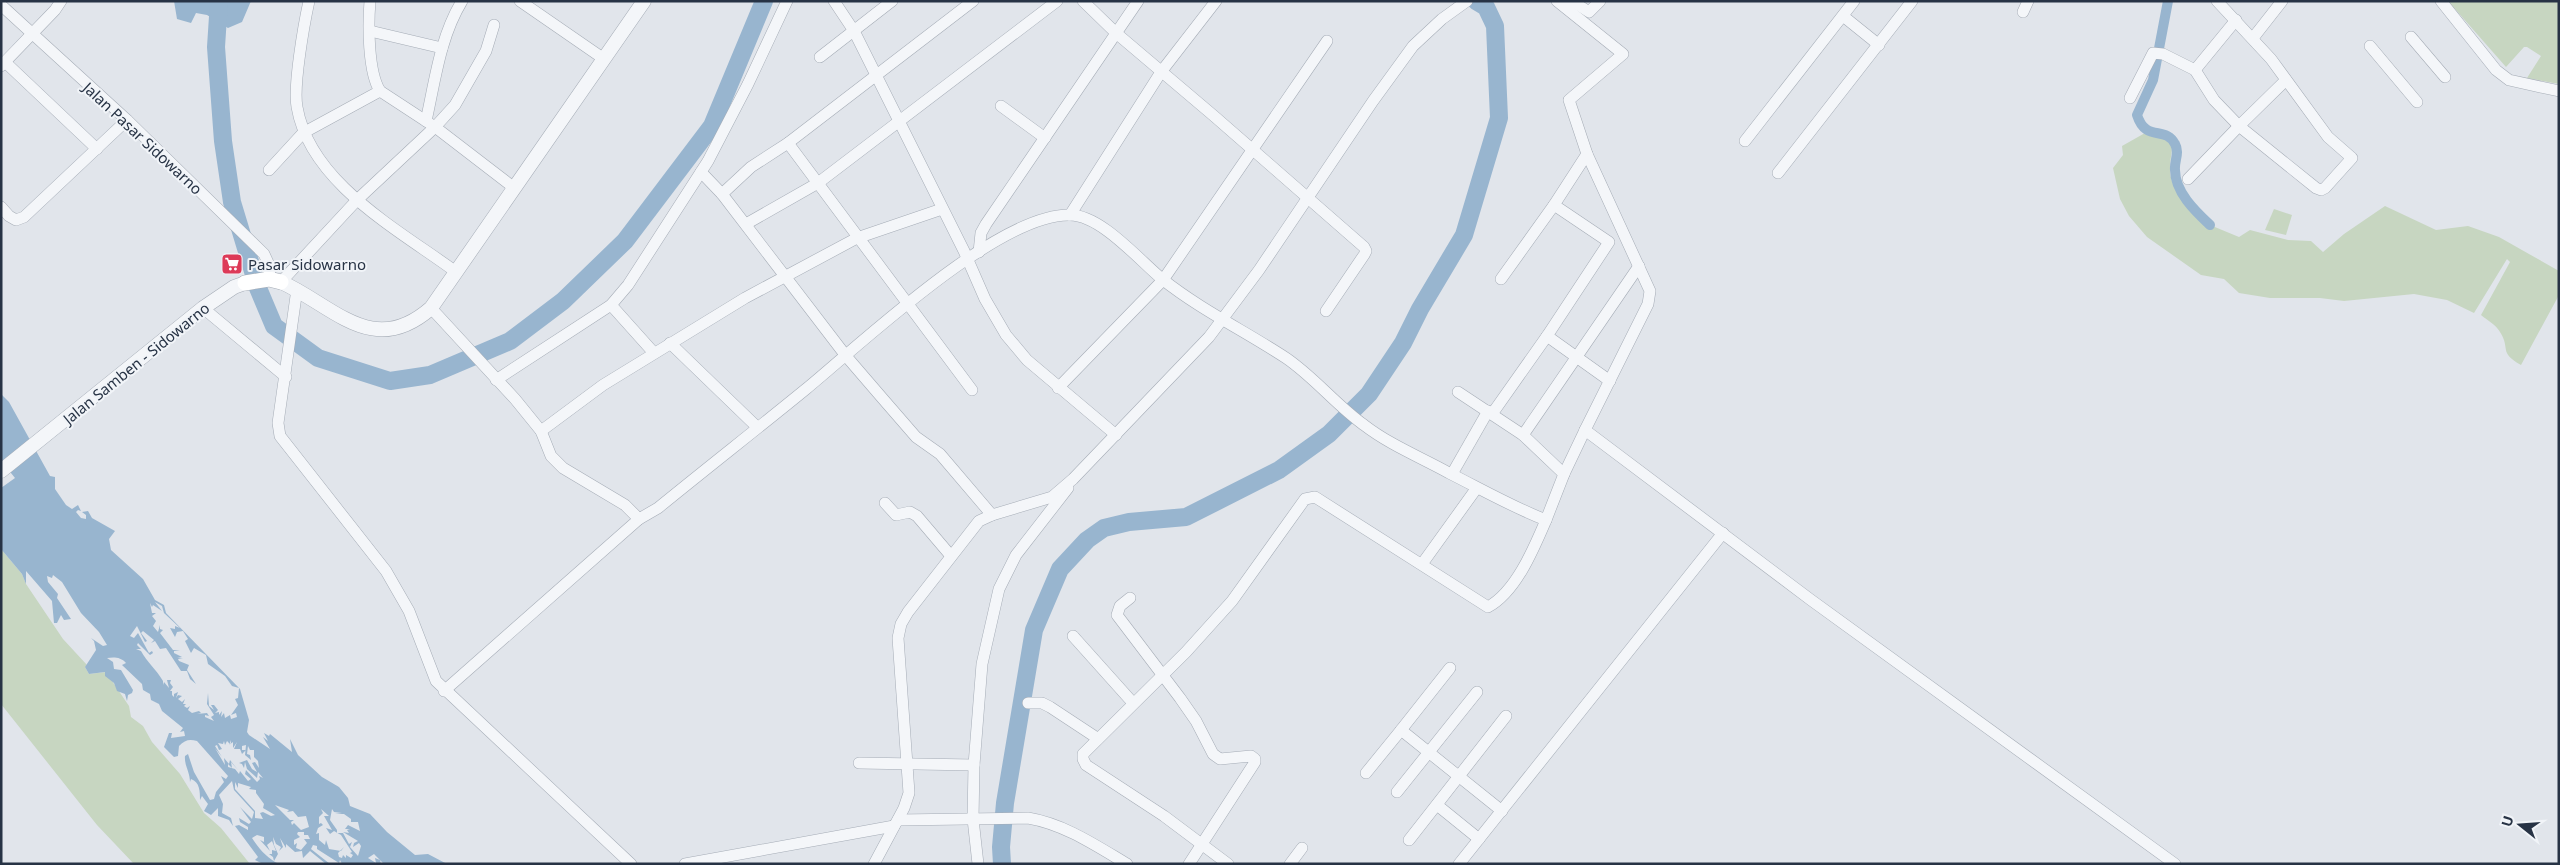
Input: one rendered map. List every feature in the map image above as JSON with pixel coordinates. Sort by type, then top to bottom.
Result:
[{"type":"main road","name":"Jalan Samben - Sidowarno","points":[[244,283],[271,280]]},
{"type":"street","points":[[61,1],[3,64],[97,149]]},
{"type":"street","points":[[309,1],[296,105],[304,133],[312,149],[357,200],[456,272]]},
{"type":"street","points":[[370,1],[370,31],[376,84],[380,91],[430,124],[513,187]]},
{"type":"street","points":[[430,124],[442,48],[455,13],[462,1]]},
{"type":"street","points":[[520,1],[533,5],[604,59]]},
{"type":"street","points":[[494,25],[486,51],[455,105],[430,124],[357,200],[271,280],[297,289],[358,326],[378,330],[400,327],[418,319],[430,308],[456,272],[513,187],[644,1]]},
{"type":"street","points":[[496,380],[611,305],[628,284],[701,172],[748,84],[787,1]]},
{"type":"street","points":[[834,1],[854,31],[985,299],[1006,335],[1026,360],[1116,435]]},
{"type":"street","points":[[820,57],[892,1]]},
{"type":"street","points":[[722,194],[751,167],[788,143],[973,1]]},
{"type":"street","points":[[746,224],[818,183],[1057,1]]},
{"type":"street","points":[[1083,1],[1116,33],[1254,150],[1366,250],[1326,311]]},
{"type":"street","points":[[978,252],[981,233],[1138,1]]},
{"type":"street","points":[[1070,215],[1161,72],[1216,1]]},
{"type":"street","points":[[874,864],[896,823],[908,792],[908,765],[898,638],[901,624],[908,612],[979,521],[992,515],[1052,497],[1073,479],[1194,354],[1308,200],[1373,101],[1413,46],[1442,19],[1467,1]]},
{"type":"street","points":[[1228,864],[1202,844],[1086,765],[1083,754],[1232,601],[1305,499],[1310,497],[1316,497],[1488,607],[1505,592],[1530,558],[1564,474],[1648,304],[1650,291],[1587,154],[1569,100],[1623,54],[1557,1]]},
{"type":"street","points":[[1572,1],[1589,12],[1600,1]]},
{"type":"street","points":[[1745,141],[1854,1]]},
{"type":"street","points":[[1778,173],[1912,1]]},
{"type":"street","points":[[2253,38],[2282,1]]},
{"type":"street","points":[[2440,1],[2496,70],[2508,80],[2559,91]]},
{"type":"street","points":[[2130,98],[2153,52],[2159,53],[2194,70],[2214,100],[2239,126],[2316,188],[2321,190],[2325,188],[2352,158],[2328,137],[2253,38],[2218,2]]},
{"type":"street","name":"Jalan Pasar Sidowarno","points":[[1,5],[127,120],[264,254],[270,266],[271,280]]},
{"type":"street","points":[[1843,16],[1879,45]]},
{"type":"street","points":[[2194,70],[2236,20]]},
{"type":"street","points":[[370,31],[442,48]]},
{"type":"street","points":[[2411,37],[2445,77]]},
{"type":"street","points":[[1058,388],[1163,280],[1327,41]]},
{"type":"street","points":[[2370,46],[2417,102]]},
{"type":"street","points":[[2188,179],[2286,80]]},
{"type":"street","points":[[269,170],[304,133],[380,91]]},
{"type":"street","points":[[1001,106],[1045,138]]},
{"type":"street","points":[[1,207],[9,216],[16,220],[24,217],[127,120]]},
{"type":"street","points":[[788,143],[972,390]]},
{"type":"street","points":[[1501,279],[1554,205],[1587,154]]},
{"type":"street","points":[[701,172],[746,224],[846,356],[916,437],[940,454],[992,515]]},
{"type":"street","points":[[1554,205],[1609,242]]},
{"type":"street","points":[[541,431],[603,385],[745,298],[857,238],[942,209]]},
{"type":"street","points":[[444,690],[639,519],[658,508],[846,356],[908,303],[1000,238],[1044,220],[1070,215],[1090,219],[1126,246],[1163,280],[1221,320],[1288,359],[1361,423],[1384,440],[1452,474],[1476,489],[1546,520]]},
{"type":"street","points":[[1452,474],[1490,413],[1547,336],[1609,242],[1622,228]]},
{"type":"street","points":[[1523,435],[1639,266]]},
{"type":"street","name":"Jalan Samben - Sidowarno","points":[[1,470],[203,308],[234,287],[244,283]]},
{"type":"street","points":[[297,289],[278,423],[280,436],[386,571],[409,611],[430,670],[444,690],[631,864]]},
{"type":"street","points":[[611,305],[654,353]]},
{"type":"street","points":[[203,308],[286,377]]},
{"type":"street","points":[[430,308],[541,431],[551,456],[563,468],[625,504],[639,519]]},
{"type":"street","points":[[1547,336],[1610,381]]},
{"type":"street","points":[[670,344],[757,427]]},
{"type":"street","points":[[1458,392],[1523,435],[1564,474]]},
{"type":"street","points":[[1586,430],[1810,600],[2175,864]]},
{"type":"street","points":[[978,864],[973,819],[974,766],[982,664],[999,589],[1016,555],[1065,493],[1073,479]]},
{"type":"street","points":[[1422,564],[1476,489]]},
{"type":"street","points":[[885,503],[896,515],[910,512],[917,516],[951,556]]},
{"type":"street","points":[[1459,864],[1723,533]]},
{"type":"street","points":[[1130,598],[1120,606],[1117,615],[1196,720],[1216,757],[1224,759],[1252,756],[1255,758],[1255,762],[1189,864]]},
{"type":"street","points":[[1073,636],[1132,703]]},
{"type":"street","points":[[1366,773],[1450,668]]},
{"type":"street","points":[[1397,792],[1477,692]]},
{"type":"street","points":[[1028,703],[1042,703],[1050,707],[1098,738]]},
{"type":"street","points":[[1409,840],[1506,716]]},
{"type":"street","points":[[1401,730],[1502,811]]},
{"type":"street","points":[[859,763],[974,766]]},
{"type":"street","points":[[1437,805],[1479,839]]},
{"type":"street","points":[[685,864],[896,823],[1028,818],[1061,826],[1127,864]]},
{"type":"street","points":[[1290,864],[1302,848]]},
{"type":"green space","points":[[2448,1],[2559,1],[2559,84],[2527,78],[2541,56],[2527,47],[2524,47],[2506,67]]},
{"type":"green space","points":[[2145,133],[2162,137],[2172,145],[2170,168],[2173,185],[2183,201],[2208,227],[2210,225],[2239,237],[2250,230],[2288,240],[2311,241],[2323,252],[2344,234],[2385,206],[2436,230],[2468,226],[2499,237],[2559,271],[2559,295],[2521,365],[2514,361],[2507,353],[2503,338],[2498,329],[2481,315],[2510,262],[2507,259],[2474,313],[2447,300],[2414,294],[2344,301],[2320,298],[2270,298],[2239,293],[2224,279],[2201,275],[2147,237],[2129,216],[2120,199],[2113,168],[2123,155],[2122,146]]},
{"type":"green space","points":[[2274,209],[2292,215],[2286,235],[2265,230]]},
{"type":"green space","points":[[1,549],[22,574],[26,584],[63,639],[87,665],[85,667],[89,674],[106,672],[129,706],[131,717],[143,726],[152,742],[180,774],[204,813],[221,828],[250,864],[134,864],[97,825],[1,704]]},
{"type":"water","points":[[174,1],[251,1],[242,22],[228,28],[207,15],[196,13],[191,23],[177,19]]},
{"type":"water","points":[[1,394],[9,402],[50,476],[55,477],[55,489],[66,505],[72,509],[78,505],[81,511],[78,510],[76,512],[81,518],[86,519],[86,515],[82,512],[88,511],[92,518],[115,531],[109,539],[111,550],[143,579],[155,600],[164,605],[166,613],[240,689],[249,720],[247,732],[249,735],[270,749],[263,737],[268,741],[264,733],[269,736],[270,734],[292,752],[290,739],[298,755],[322,777],[339,787],[348,798],[350,806],[370,814],[387,832],[415,855],[428,854],[447,864],[384,864],[380,860],[381,864],[342,864],[340,860],[339,863],[313,845],[311,849],[330,864],[326,864],[310,851],[303,858],[302,851],[295,852],[286,844],[286,848],[280,838],[283,847],[279,851],[281,847],[276,844],[273,837],[278,854],[274,861],[273,857],[269,854],[272,854],[272,850],[276,851],[272,841],[267,845],[270,851],[260,840],[264,842],[264,837],[257,835],[252,838],[258,846],[267,856],[275,862],[279,864],[263,864],[255,860],[258,857],[235,826],[239,825],[248,830],[248,827],[240,822],[239,818],[249,824],[251,822],[240,807],[252,819],[254,812],[234,790],[232,781],[219,795],[223,804],[222,813],[231,818],[233,826],[229,820],[218,816],[218,808],[211,815],[204,811],[208,804],[202,796],[200,800],[200,791],[196,782],[191,779],[190,782],[185,756],[188,754],[194,772],[210,800],[214,799],[216,792],[224,782],[221,776],[226,779],[228,776],[197,741],[187,740],[183,742],[179,746],[178,756],[174,757],[164,747],[169,733],[172,733],[171,738],[185,736],[184,731],[180,732],[183,728],[162,711],[159,704],[151,700],[150,694],[143,690],[142,684],[122,665],[126,663],[124,661],[117,658],[107,658],[113,662],[114,669],[121,670],[133,690],[128,695],[127,701],[125,694],[117,691],[114,683],[105,676],[105,672],[89,674],[85,667],[96,650],[94,641],[91,638],[103,646],[107,645],[99,632],[81,613],[62,582],[53,575],[52,578],[47,576],[48,582],[58,594],[57,598],[71,619],[64,620],[61,615],[57,623],[54,623],[52,601],[26,571],[26,584],[22,574],[1,549],[1,488],[15,478],[3,463],[1,464]],"holes":[[[155,602],[162,606],[164,613],[180,628],[175,626],[175,629],[170,628],[175,637],[177,632],[183,631],[188,639],[185,641],[191,653],[194,648],[206,655],[208,664],[225,676],[232,686],[239,688],[238,698],[235,699],[238,705],[231,715],[236,713],[237,717],[231,719],[230,715],[225,718],[224,713],[221,717],[222,711],[219,715],[219,712],[215,713],[218,710],[214,705],[211,705],[214,710],[209,706],[208,693],[207,704],[214,715],[211,717],[214,721],[205,717],[205,715],[209,716],[207,713],[197,714],[201,713],[199,711],[192,713],[188,710],[190,706],[187,708],[184,706],[186,704],[183,704],[185,699],[182,702],[178,699],[182,696],[178,695],[176,698],[178,692],[174,694],[174,697],[172,695],[172,691],[170,691],[173,687],[170,683],[171,680],[167,680],[169,688],[164,682],[163,685],[163,681],[141,651],[136,649],[141,649],[137,645],[138,643],[150,655],[153,653],[152,651],[149,653],[138,633],[134,638],[130,636],[137,626],[145,642],[147,641],[141,633],[143,631],[154,640],[151,643],[155,641],[160,649],[166,648],[181,671],[187,671],[190,679],[196,684],[187,670],[189,665],[179,661],[178,659],[183,658],[177,658],[182,657],[174,653],[174,651],[180,650],[173,650],[160,633],[163,630],[160,629],[160,625],[158,632],[153,626],[156,621],[152,616],[156,613],[152,613],[150,603],[152,607],[153,605],[162,611]],[[224,741],[225,745],[227,741],[229,745],[233,742],[233,748],[237,742],[234,749],[240,749],[242,754],[245,751],[245,755],[251,760],[250,755],[247,754],[248,746],[250,750],[254,750],[254,757],[258,761],[259,768],[255,762],[252,763],[257,772],[252,769],[247,760],[239,763],[244,768],[245,762],[247,769],[257,778],[258,772],[263,778],[259,776],[260,779],[257,782],[246,770],[245,774],[251,779],[248,781],[240,771],[239,774],[235,769],[228,767],[228,764],[232,768],[231,762],[238,770],[230,760],[229,764],[224,758],[225,765],[215,746],[217,745],[219,750],[222,749],[218,743],[223,744]],[[246,745],[246,750],[242,750],[242,746]],[[235,782],[238,788],[238,783],[251,787],[249,789],[256,790],[264,804],[263,808],[275,815],[271,816],[263,812],[260,813],[263,819],[255,818],[255,811],[235,789]],[[275,805],[289,810],[287,812],[293,811],[298,817],[306,816],[309,827],[301,830],[294,823],[292,825],[291,822],[294,820],[290,820]],[[321,809],[329,816],[324,816],[332,830],[326,828],[330,834],[334,831],[337,833],[330,820],[332,809],[334,812],[342,813],[335,814],[344,814],[351,819],[351,822],[358,822],[360,831],[348,825],[345,829],[350,829],[347,830],[349,833],[343,832],[358,841],[354,843],[353,847],[359,843],[361,846],[358,856],[350,847],[352,842],[349,844],[343,833],[338,833],[352,852],[350,853],[353,855],[351,858],[346,855],[346,858],[343,855],[342,858],[339,857],[338,853],[340,851],[329,849],[326,840],[325,845],[319,840],[319,833],[316,834],[318,828],[323,825],[319,824],[319,817],[323,813]],[[298,832],[304,832],[304,835],[308,835],[310,839],[304,839],[307,843],[301,850],[296,848],[297,843],[294,845],[294,840],[300,837],[297,834]],[[374,854],[380,860],[375,858],[376,863],[368,858]]]},
{"type":"waterway","points":[[219,1],[216,47],[223,141],[232,202],[258,288],[274,326],[318,358],[390,381],[430,375],[510,341],[563,301],[625,241],[712,126],[764,1]]},
{"type":"waterway","points":[[1002,864],[1001,847],[1005,803],[1034,630],[1060,569],[1087,540],[1104,528],[1129,522],[1186,517],[1279,470],[1329,434],[1369,394],[1403,343],[1420,309],[1464,235],[1499,118],[1495,26],[1486,7],[1476,1]]},
{"type":"waterway","points":[[2168,1],[2153,80],[2137,115],[2145,129],[2166,135],[2175,144],[2177,151],[2175,170],[2178,186],[2192,207],[2210,225]]},
{"type":"place","name":"Pasar Sidowarno","points":[[232,264]]}]
